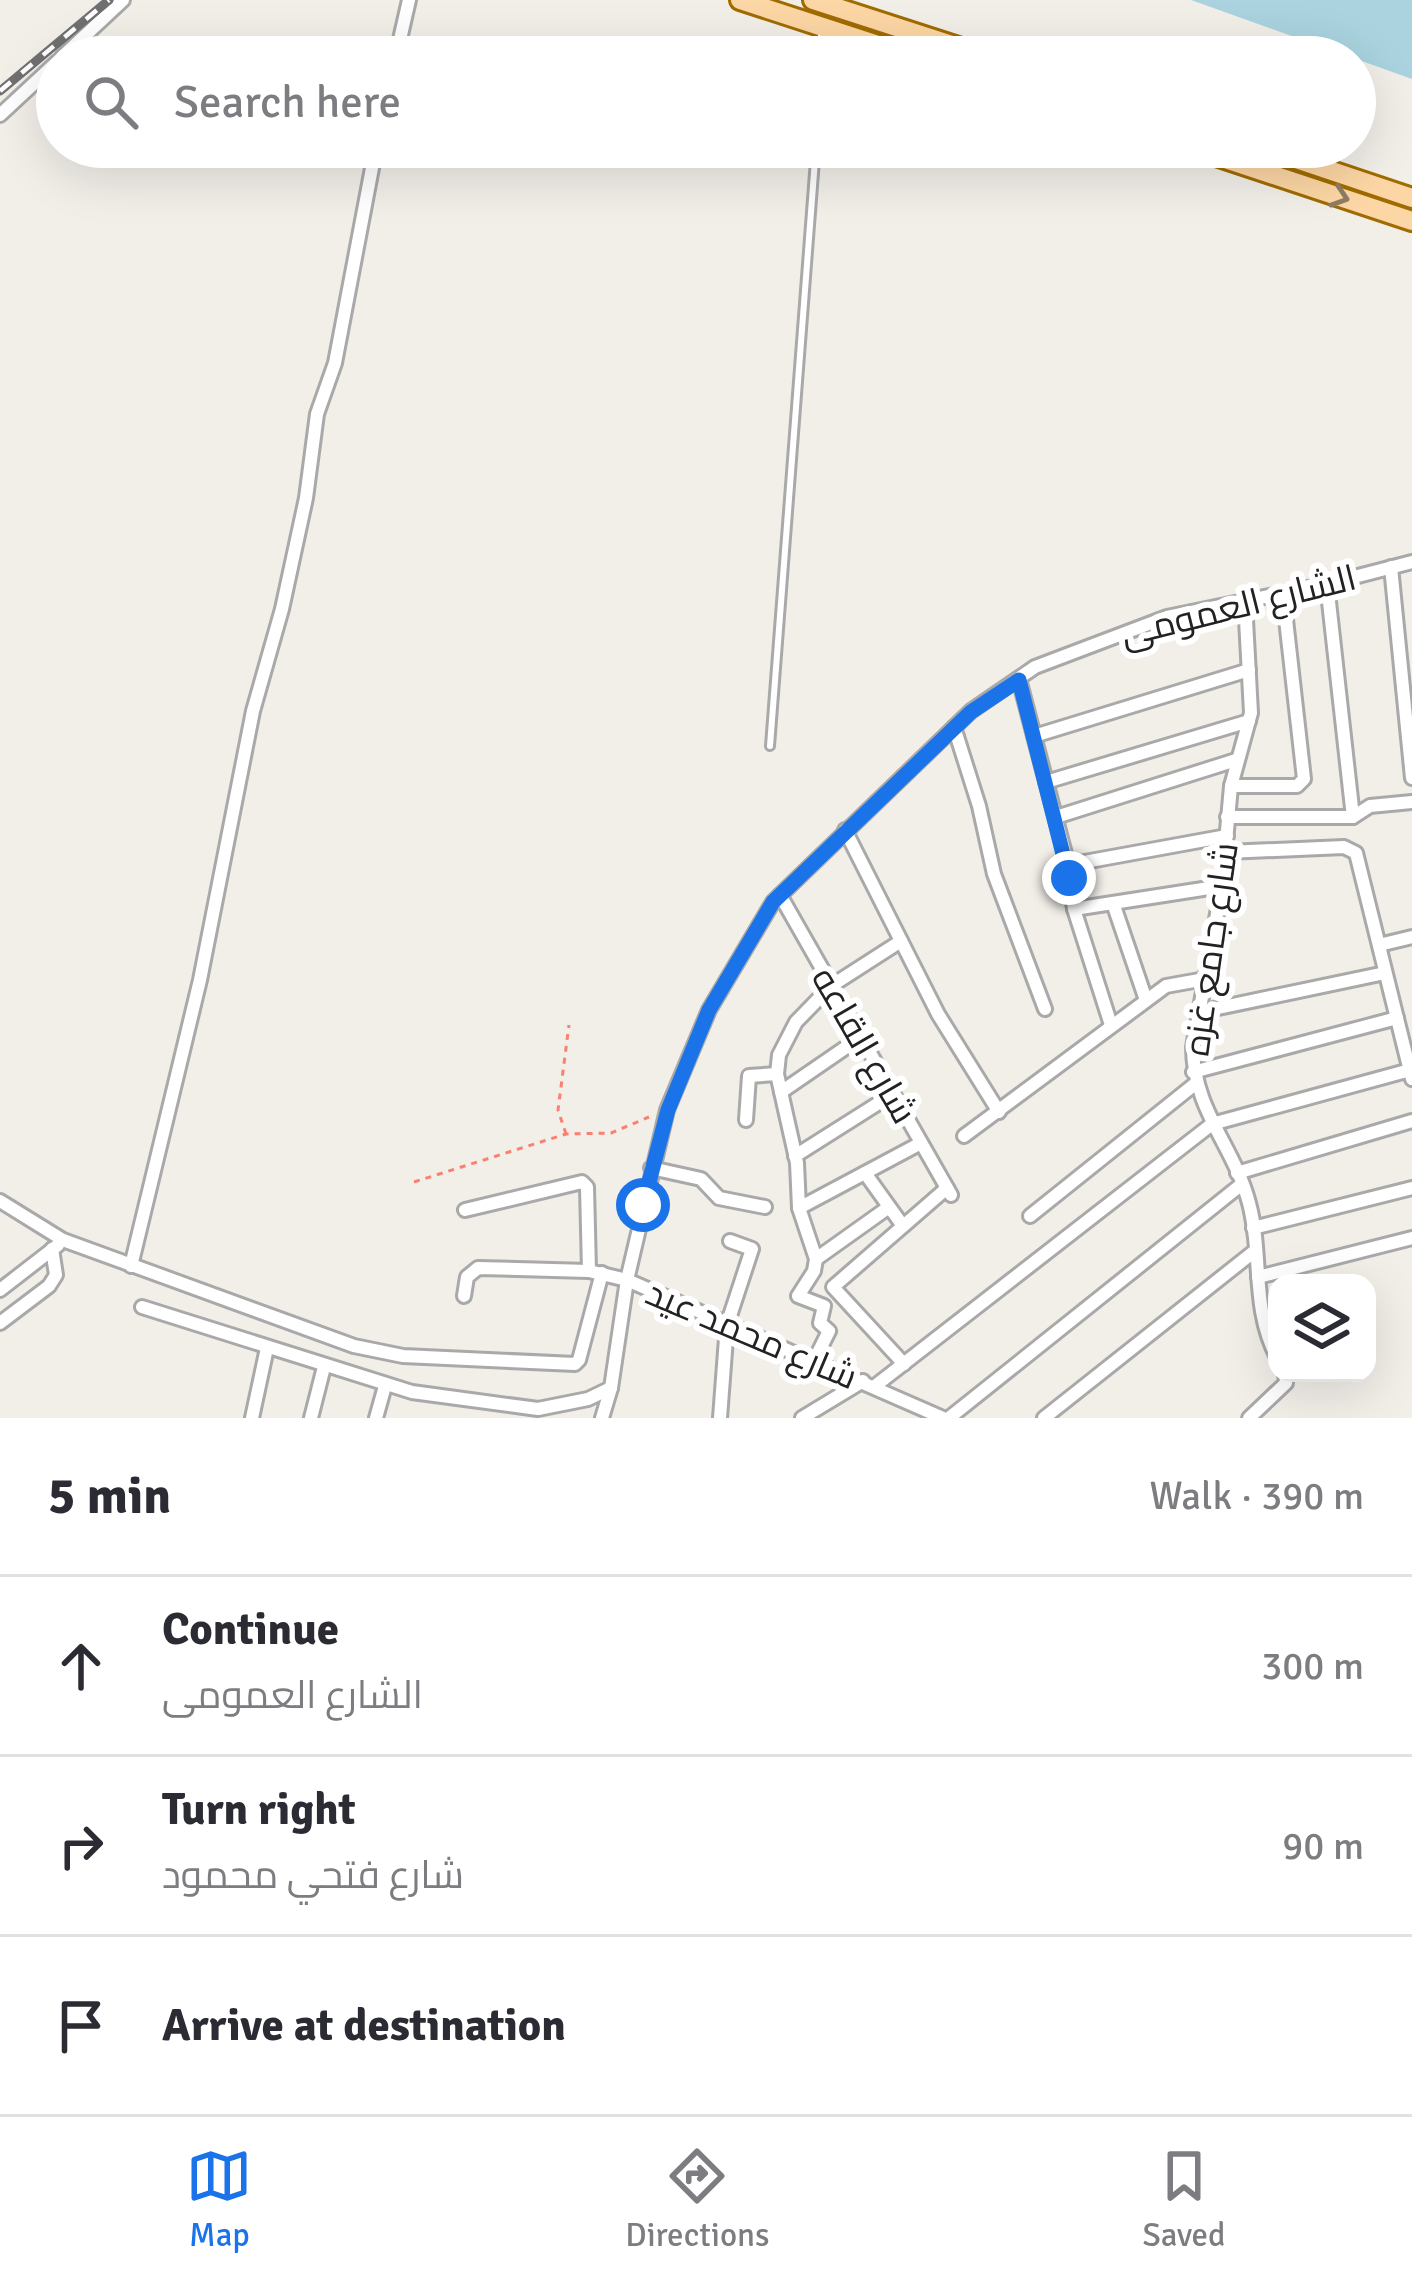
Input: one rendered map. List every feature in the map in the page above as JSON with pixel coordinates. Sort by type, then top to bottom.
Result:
[{"type":"main road","points":[[740,0],[851,36]]},
{"type":"main road","points":[[813,0],[924,36]]},
{"type":"main road","points":[[1252,168],[1412,221]]},
{"type":"main road","points":[[1324,168],[1412,197]]},
{"type":"street","points":[[85,36],[123,0]]},
{"type":"street","points":[[401,36],[410,0]]},
{"type":"street","points":[[0,115],[36,81]]},
{"type":"street","points":[[131,1266],[200,980],[253,711],[302,520],[317,414],[335,363],[372,168]]},
{"type":"street","name":"الشارع العمومى","points":[[602,1418],[651,1168],[668,1110],[709,1010],[780,895],[955,727],[1035,667],[1141,625],[1412,562]]},
{"type":"street","points":[[1391,567],[1412,778]]},
{"type":"street","points":[[1327,584],[1352,817]]},
{"type":"street","points":[[1231,786],[1298,786],[1303,781],[1283,593]]},
{"type":"street","name":"شارع جامع غزه","points":[[1245,601],[1249,721],[1231,786],[1222,886],[1199,1012],[1194,1078],[1239,1178],[1256,1250],[1268,1340]]},
{"type":"street","points":[[1034,736],[1249,670]]},
{"type":"street","points":[[1019,680],[1069,865],[1074,909],[1111,1025]]},
{"type":"street","points":[[1046,782],[1249,721]]},
{"type":"street","points":[[955,727],[994,874],[1045,1009]]},
{"type":"street","points":[[1056,817],[1236,760]]},
{"type":"street","points":[[1227,818],[1352,817],[1370,806],[1412,802]]},
{"type":"street","points":[[845,830],[952,1038],[999,1112]]},
{"type":"street","points":[[1069,865],[1227,836]]},
{"type":"street","points":[[802,1418],[904,1364],[1212,1124],[1411,1074],[1352,850],[1226,852]]},
{"type":"street","points":[[1074,909],[1222,886]]},
{"type":"street","name":"شارع القاعه","points":[[780,895],[949,1192],[903,1226]]},
{"type":"street","points":[[1113,903],[1146,1000]]},
{"type":"street","points":[[1379,945],[1412,937]]},
{"type":"street","points":[[814,1361],[829,1333],[820,1323],[824,1308],[797,1296],[814,1271],[816,1258],[800,1208],[795,1156],[777,1074],[785,1038],[831,986],[901,941]]},
{"type":"street","points":[[1199,1012],[1385,973]]},
{"type":"street","points":[[964,1136],[1146,1000],[1174,983],[1205,979]]},
{"type":"street","points":[[1030,1216],[1194,1078],[1397,1018]]},
{"type":"street","points":[[781,1092],[861,1037]]},
{"type":"street","points":[[746,1120],[749,1076],[777,1074]]},
{"type":"street","points":[[795,1156],[893,1094]]},
{"type":"street","points":[[946,1418],[1239,1178],[1412,1121]]},
{"type":"street","points":[[800,1208],[921,1143]]},
{"type":"street","points":[[651,1168],[700,1180],[719,1198],[765,1207]]},
{"type":"street","points":[[865,1173],[903,1226],[833,1287],[904,1364]]},
{"type":"street","points":[[0,1201],[58,1245],[131,1266],[354,1346],[403,1356],[570,1365],[579,1360],[596,1272],[585,1184],[576,1182],[465,1210]]},
{"type":"street","points":[[1252,1228],[1412,1188]]},
{"type":"street","points":[[816,1258],[889,1207]]},
{"type":"street","points":[[1258,1277],[1412,1238]]},
{"type":"street","points":[[720,1418],[727,1325],[752,1249],[730,1241]]},
{"type":"street","points":[[0,1290],[58,1245]]},
{"type":"street","points":[[0,1323],[49,1286],[56,1275],[58,1245]]},
{"type":"street","points":[[1044,1418],[1256,1250]]},
{"type":"street","name":"شارع محمد عيد","points":[[464,1296],[467,1277],[478,1268],[596,1272],[627,1280],[946,1418]]},
{"type":"street","points":[[142,1307],[385,1386],[538,1409],[588,1399],[611,1388]]},
{"type":"street","points":[[253,1418],[267,1348]]},
{"type":"street","points":[[311,1418],[324,1367]]},
{"type":"street","points":[[1249,1418],[1284,1382]]},
{"type":"street","points":[[376,1418],[385,1386]]},
{"type":"lane","points":[[820,26],[820,36]]},
{"type":"lane","points":[[770,746],[814,168]]},
{"type":"path","points":[[566,1134],[558,1111],[569,1024]]},
{"type":"path","points":[[414,1183],[566,1134],[611,1132],[668,1110]]},
{"type":"water","points":[[1191,0],[1412,0],[1412,79],[1376,66],[1376,36],[1292,36]]},
{"type":"railway","points":[[66,36],[109,0]]},
{"type":"railway","points":[[0,91],[36,61]]},
{"type":"route","points":[[643,1205],[668,1110],[709,1010],[773,902],[971,712],[1019,680],[1069,878]]}]
